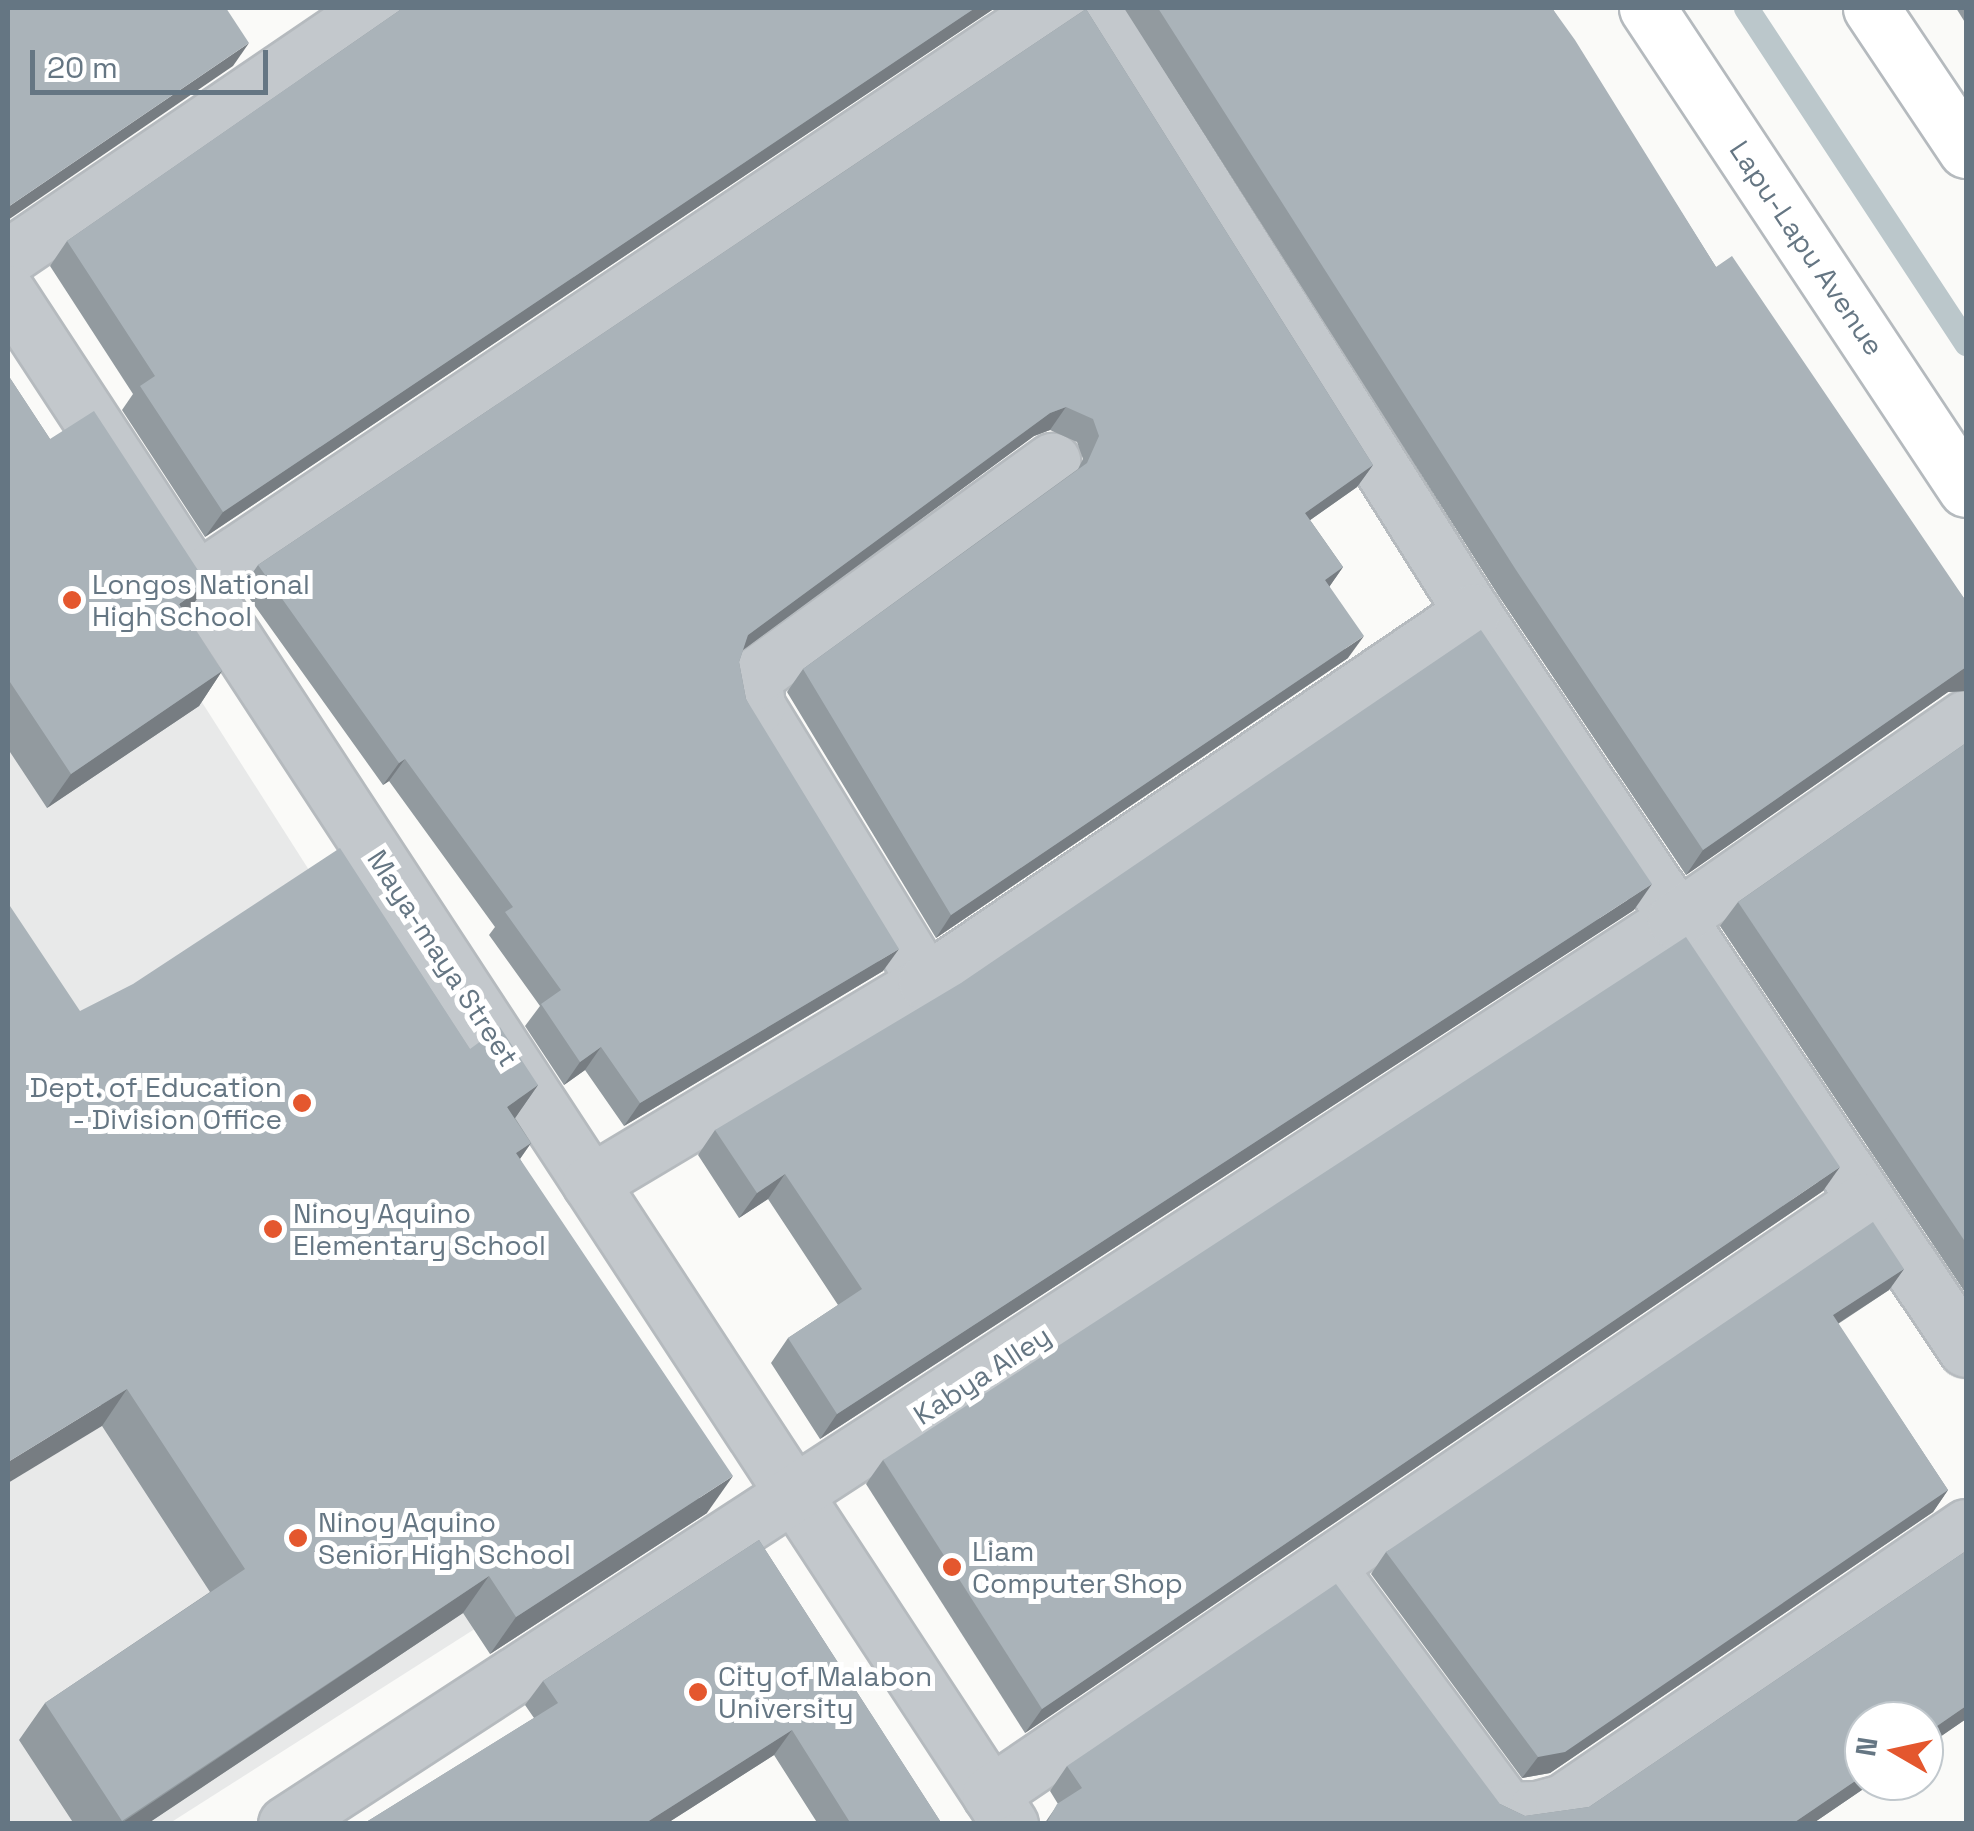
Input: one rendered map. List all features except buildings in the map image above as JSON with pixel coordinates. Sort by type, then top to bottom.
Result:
[{"type":"main road","name":"Lapu-Lapu Avenue","points":[[1647,8],[1966,489]]},
{"type":"main road","points":[[1872,8],[1966,150]]},
{"type":"street","points":[[8,257],[374,8]]},
{"type":"street","points":[[196,581],[1050,8]]},
{"type":"street","points":[[1092,8],[1472,612],[1966,1349]]},
{"type":"street","name":"Maya-maya Street","points":[[8,293],[1000,1809]]},
{"type":"street","points":[[926,982],[758,706],[754,682],[759,672],[1052,461]]},
{"type":"street","points":[[590,1183],[926,982],[1472,612]]},
{"type":"street","name":"Kabya Alley","points":[[286,1824],[796,1497],[1675,920],[1966,718]]},
{"type":"street","points":[[1000,1809],[1326,1566],[1864,1200]]},
{"type":"street","points":[[1326,1566],[1508,1810],[1537,1809],[1563,1802],[1966,1527]]},
{"type":"shaded area","name":"Ninoy Aquino Elementary School","points":[[8,398],[701,1485],[170,1823],[8,1823]]},
{"type":"waterway","points":[[1746,8],[1966,343]]},
{"type":"place","name":"Longos National High School","points":[[72,600]]},
{"type":"place","name":"Dept. of Education - Division Office","points":[[302,1103]]},
{"type":"place","name":"Ninoy Aquino Elementary School","points":[[273,1229]]},
{"type":"place","name":"Ninoy Aquino Senior High School","points":[[298,1538]]},
{"type":"place","name":"Liam Computer Shop","points":[[952,1567]]},
{"type":"place","name":"City of Malabon University","points":[[698,1692]]}]
